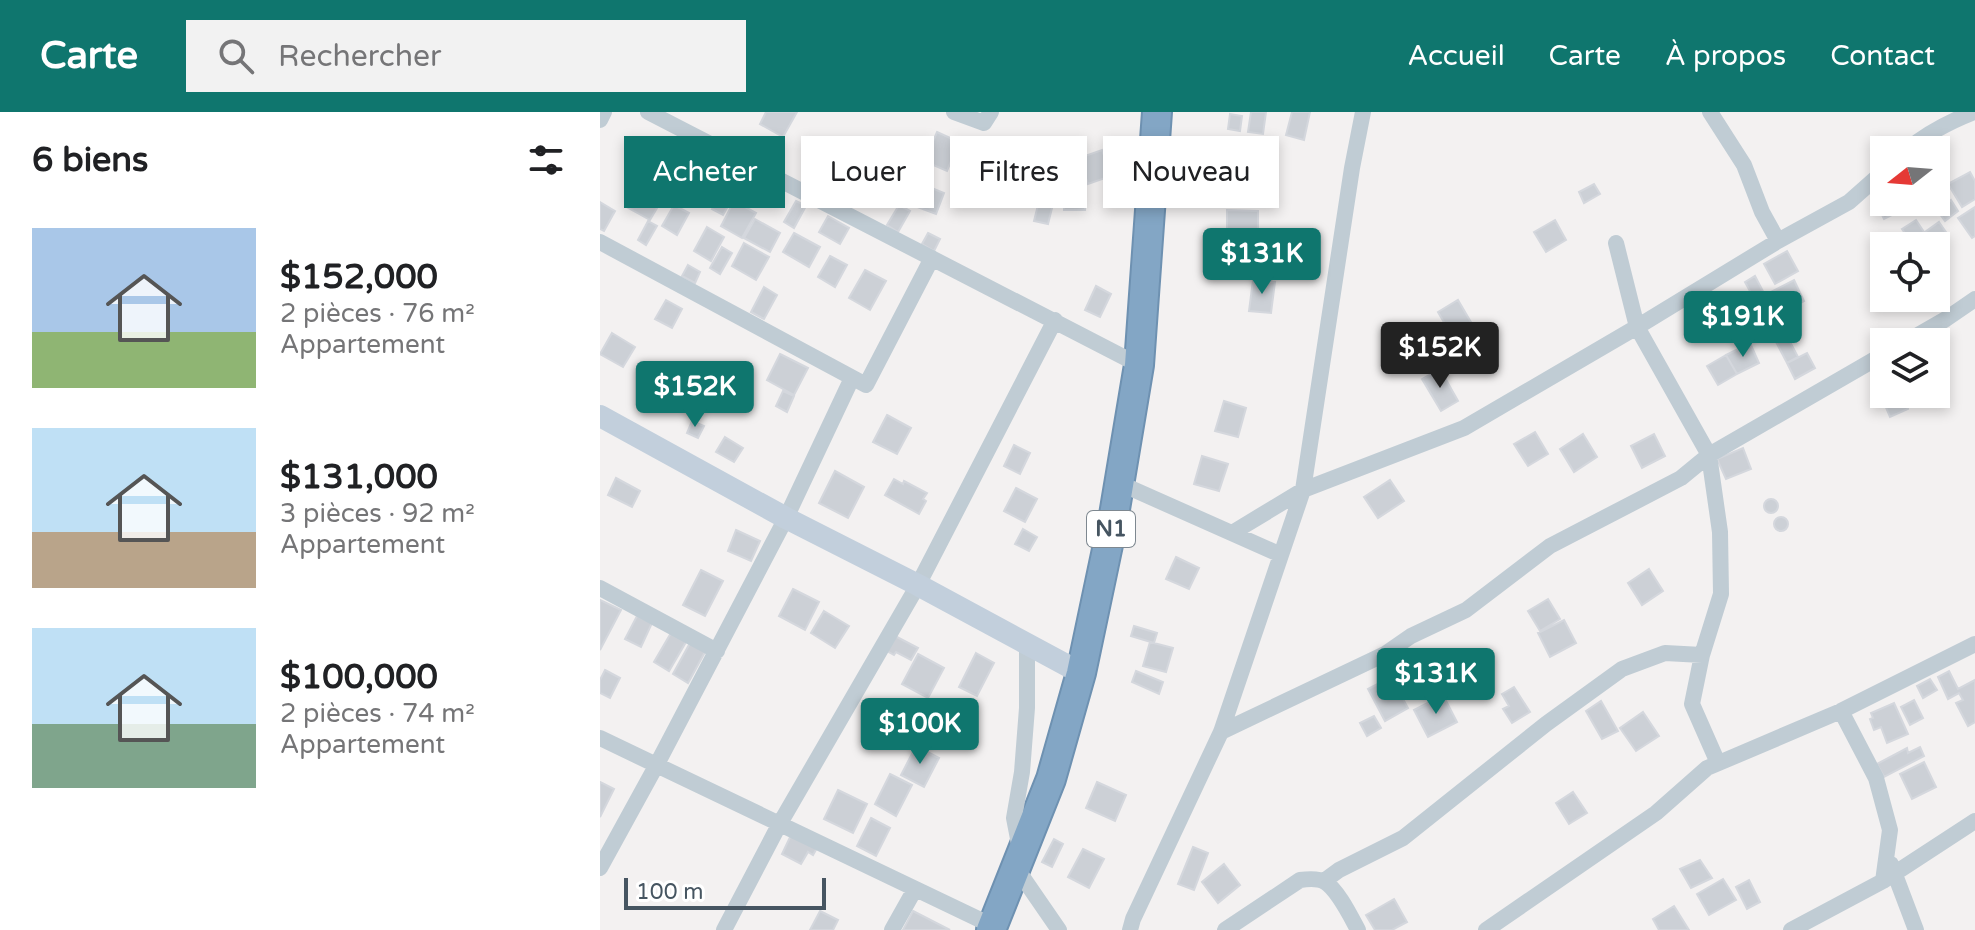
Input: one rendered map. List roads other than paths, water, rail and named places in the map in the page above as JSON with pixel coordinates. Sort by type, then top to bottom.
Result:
[{"type":"highway","name":"N1","points":[[992,928],[1051,779],[1081,673],[1113,521],[1139,365],[1157,112]]},
{"type":"street","points":[[600,120],[604,112]]},
{"type":"street","points":[[648,112],[1139,365]]},
{"type":"street","points":[[954,112],[984,123],[991,112]]},
{"type":"street","points":[[1130,930],[1221,732],[1303,490],[1363,112]]},
{"type":"street","points":[[1710,112],[1744,165],[1762,212],[1778,241]]},
{"type":"street","points":[[1928,136],[1974,112]]},
{"type":"street","points":[[1232,533],[1303,490],[1464,428],[1849,202],[1870,183]]},
{"type":"street","points":[[600,242],[866,385],[932,258]]},
{"type":"street","points":[[1616,243],[1637,327],[1709,455],[1720,532],[1721,594],[1702,655],[1692,704],[1718,763]]},
{"type":"street","points":[[1930,328],[1975,299]]},
{"type":"street","points":[[724,930],[779,825],[918,585],[1055,320]]},
{"type":"street","points":[[1221,732],[1385,654],[1411,636],[1466,610],[1550,546],[1681,478],[1709,455],[1870,362]]},
{"type":"street","points":[[600,868],[786,518],[852,378]]},
{"type":"street","points":[[600,416],[1081,673]]},
{"type":"street","points":[[1119,483],[1281,555]]},
{"type":"street","points":[[600,588],[717,651]]},
{"type":"street","points":[[1027,644],[1027,708],[1022,772],[1014,818],[1019,862],[1059,930]]},
{"type":"street","points":[[1486,930],[1656,813],[1707,768],[1841,711],[1975,644]]},
{"type":"street","points":[[1324,881],[1339,870],[1403,838],[1546,724],[1622,669],[1665,653],[1702,655]]},
{"type":"street","points":[[1841,711],[1876,778],[1890,830],[1887,853],[1889,877],[1916,930]]},
{"type":"street","points":[[600,738],[992,928]]},
{"type":"street","points":[[1791,930],[1889,877],[1975,821]]},
{"type":"street","points":[[1225,930],[1300,880],[1311,879],[1324,881],[1345,905],[1358,930]]},
{"type":"street","points":[[892,930],[915,889]]}]
